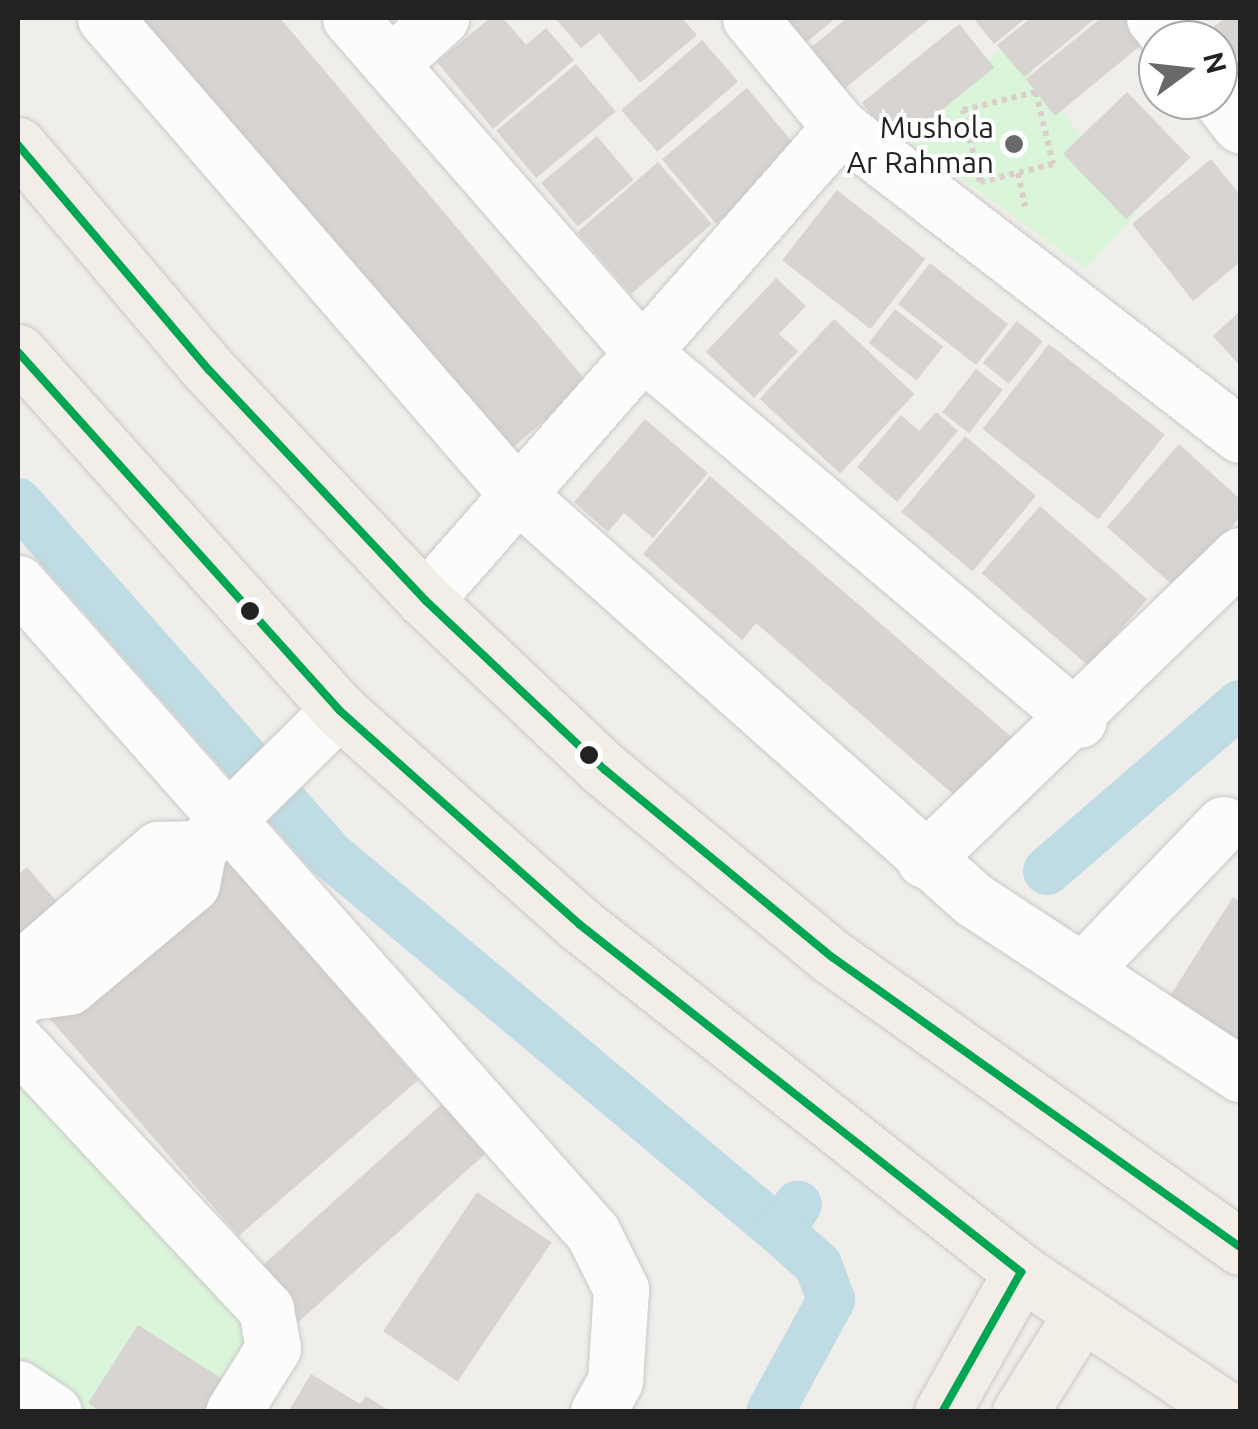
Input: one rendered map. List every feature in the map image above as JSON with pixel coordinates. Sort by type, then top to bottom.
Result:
[{"type":"main road","points":[[18,145],[209,370],[425,600],[605,770],[832,957],[1240,1247]]},
{"type":"main road","points":[[18,352],[338,710],[579,924],[1020,1272],[1230,1412]]},
{"type":"main road","points":[[942,1412],[1020,1272]]},
{"type":"main road","points":[[1020,1412],[1082,1313]]},
{"type":"street","points":[[105,18],[515,492],[924,860],[1240,1074]]},
{"type":"street","points":[[350,18],[640,350],[1080,720]]},
{"type":"street","points":[[390,64],[441,18]]},
{"type":"street","points":[[750,18],[840,127],[1240,435]]},
{"type":"street","points":[[425,600],[515,492],[840,127]]},
{"type":"street","points":[[924,860],[1080,720],[1240,555]]},
{"type":"street","points":[[18,583],[593,1233],[622,1290],[615,1381],[598,1412]]},
{"type":"street","points":[[233,1412],[273,1348],[266,1309],[20,1012],[69,987],[192,884],[227,823],[300,755],[338,710]]},
{"type":"street","points":[[1084,969],[1223,824]]},
{"type":"street","points":[[18,1388],[54,1412]]},
{"type":"path","points":[[1036,92],[1052,164],[980,182],[963,110],[1036,92]]},
{"type":"green space","points":[[1007,43],[1140,209],[1086,269],[907,139]]},
{"type":"green space","points":[[18,1034],[256,1306],[227,1411],[67,1411],[18,1379]]},
{"type":"building","points":[[132,18],[280,18],[588,383],[503,456]]},
{"type":"building","points":[[490,18],[503,18],[526,45],[546,28],[574,60],[493,129],[437,62]]},
{"type":"building","points":[[555,18],[682,18],[697,35],[640,83],[599,33],[581,48]]},
{"type":"building","points":[[772,18],[836,18],[798,49]]},
{"type":"building","points":[[847,18],[931,18],[837,95],[803,54]]},
{"type":"building","points":[[973,18],[1026,18],[994,44]]},
{"type":"building","points":[[1031,18],[1096,18],[1024,77],[997,45]]},
{"type":"building","points":[[1101,18],[1134,18],[1138,23],[1138,48],[1055,116],[1026,79]]},
{"type":"building","points":[[1240,18],[1240,61],[1238,20],[1222,20]]},
{"type":"building","points":[[959,24],[994,68],[897,146],[862,103]]},
{"type":"building","points":[[702,40],[738,82],[657,152],[621,110]]},
{"type":"building","points":[[576,64],[616,111],[536,178],[496,131]]},
{"type":"building","points":[[747,88],[801,152],[716,224],[662,159]]},
{"type":"building","points":[[1127,92],[1138,103],[1138,120],[1154,120],[1190,157],[1126,219],[1063,154]]},
{"type":"building","points":[[597,136],[634,180],[578,227],[541,183]]},
{"type":"building","points":[[1211,159],[1240,195],[1240,262],[1193,301],[1132,224]]},
{"type":"building","points":[[658,162],[712,224],[631,294],[577,232]]},
{"type":"building","points":[[837,190],[925,259],[870,329],[782,260]]},
{"type":"building","points":[[930,263],[1008,324],[976,365],[898,304]]},
{"type":"building","points":[[776,278],[806,306],[779,334],[798,351],[754,398],[706,352]]},
{"type":"building","points":[[895,309],[943,347],[917,380],[869,343]]},
{"type":"building","points":[[1240,311],[1240,366],[1213,336]]},
{"type":"building","points":[[834,319],[914,394],[840,474],[760,399]]},
{"type":"building","points":[[1017,321],[1043,342],[1009,384],[983,363]]},
{"type":"building","points":[[1049,344],[1165,435],[1098,520],[983,429]]},
{"type":"building","points":[[976,369],[1003,390],[969,433],[942,412]]},
{"type":"building","points":[[936,412],[958,431],[897,502],[857,467],[901,415],[919,431]]},
{"type":"building","points":[[645,419],[708,473],[653,538],[624,513],[608,532],[574,502]]},
{"type":"building","points":[[965,436],[1036,496],[973,572],[901,512]]},
{"type":"building","points":[[1179,444],[1240,499],[1240,517],[1177,589],[1107,527]]},
{"type":"building","points":[[710,476],[1015,740],[962,802],[756,623],[742,640],[643,554]]},
{"type":"building","points":[[1040,506],[1147,599],[1089,666],[982,573]]},
{"type":"building","points":[[215,846],[418,1080],[239,1236],[35,1002]]},
{"type":"building","points":[[27,867],[72,919],[18,968],[18,875]]},
{"type":"building","points":[[1233,897],[1240,902],[1240,1046],[1168,999]]},
{"type":"building","points":[[443,1103],[487,1152],[298,1322],[254,1273]]},
{"type":"building","points":[[477,1192],[552,1242],[458,1382],[383,1331]]},
{"type":"building","points":[[138,1325],[224,1380],[204,1412],[101,1412],[88,1403]]},
{"type":"building","points":[[311,1374],[360,1404],[366,1396],[391,1412],[288,1412]]},
{"type":"waterway","points":[[18,502],[328,853],[780,1231],[798,1204]]},
{"type":"waterway","points":[[1047,871],[1240,704]]},
{"type":"waterway","points":[[770,1412],[831,1300],[818,1265],[780,1231]]},
{"type":"transit line","points":[[18,145],[209,370],[425,600],[605,770],[832,957],[1240,1247]]},
{"type":"transit line","points":[[18,352],[339,710],[579,924],[1021,1272],[942,1412]]},
{"type":"place","name":"Mushola Ar Rahman","points":[[1014,144]]}]
